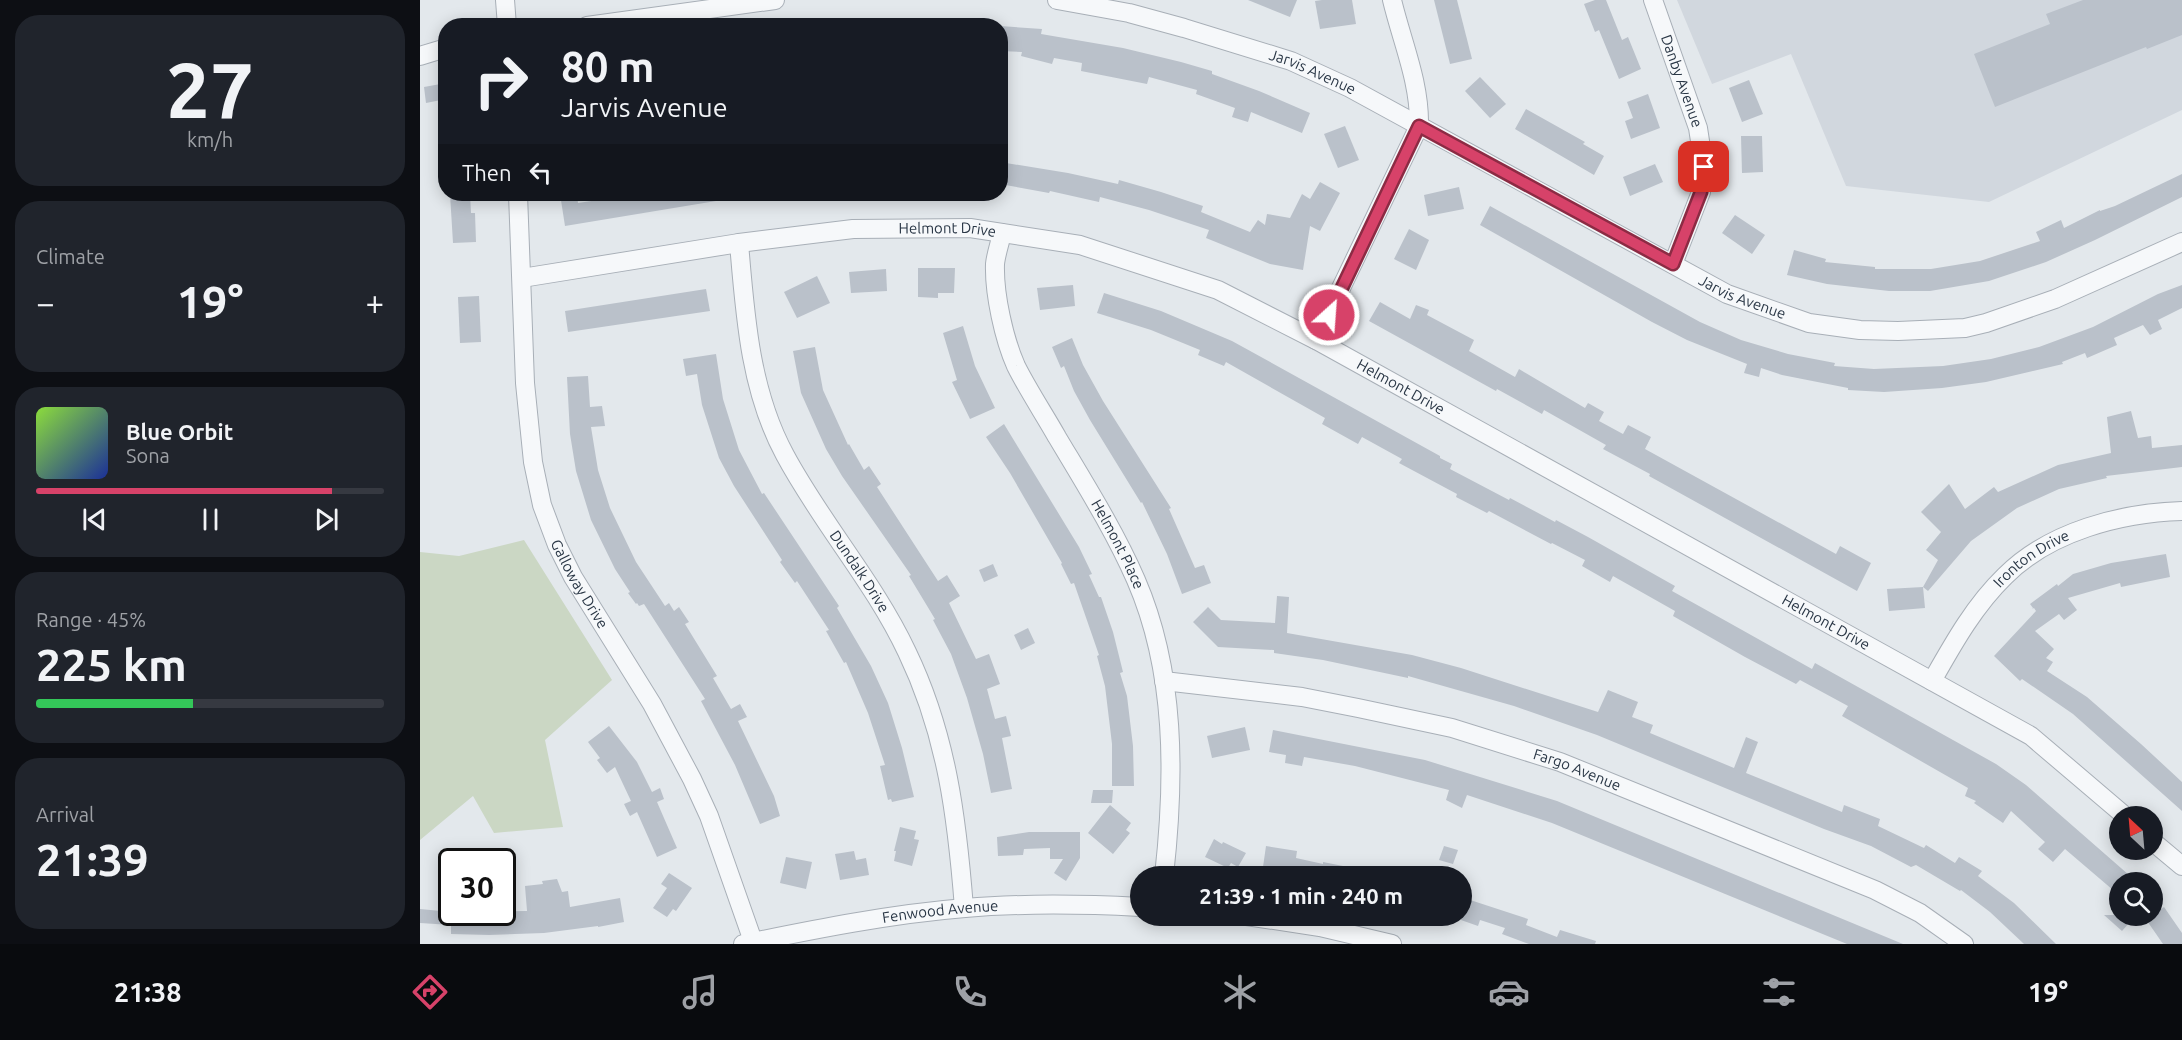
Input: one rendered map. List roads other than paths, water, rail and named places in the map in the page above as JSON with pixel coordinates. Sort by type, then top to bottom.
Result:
[{"type":"street","points":[[505,0],[506,18]]},
{"type":"street","points":[[645,18],[775,0]]},
{"type":"street","name":"Jarvis Avenue","points":[[1057,0],[1128,13],[1291,62],[1350,88],[1727,294],[1809,323],[1860,330],[1941,330],[1986,323],[2055,299],[2182,242]]},
{"type":"street","points":[[1316,340],[1419,126],[1417,90],[1392,0]]},
{"type":"street","name":"Danby Avenue","points":[[1653,0],[1693,112],[1704,167],[1701,192],[1673,264]]},
{"type":"street","points":[[420,56],[438,50]]},
{"type":"street","name":"Galloway Drive","points":[[518,201],[525,393],[533,462],[542,505],[557,545],[573,577],[652,704],[692,779],[709,816],[749,943]]},
{"type":"street","name":"Helmont Drive","points":[[522,278],[739,243],[853,229],[970,228],[1080,245],[1218,290],[1316,340],[2031,736],[2112,806]]},
{"type":"street","name":"Helmont Place","points":[[1002,233],[995,263],[1004,325],[1016,365],[1110,527],[1137,582],[1154,634],[1164,681],[1170,737],[1171,783],[1165,866]]},
{"type":"street","name":"Dundalk Drive","points":[[739,243],[746,321],[752,358],[769,416],[784,454],[815,506],[890,619],[907,653],[930,711],[944,753],[952,796],[964,908]]},
{"type":"street","name":"Ironton Drive","points":[[1932,681],[1963,628],[1982,601],[2005,575],[2026,558],[2045,546],[2119,518],[2182,511]]},
{"type":"street","name":"Fargo Avenue","points":[[1164,681],[1302,697],[1347,705],[1452,728],[1560,762],[1875,890],[1920,913],[1964,944]]},
{"type":"street","points":[[2163,850],[2182,866]]},
{"type":"street","name":"Fenwood Avenue","points":[[749,943],[860,922],[964,908],[1021,904],[1130,907]]},
{"type":"street","points":[[1313,926],[1392,944]]}]
